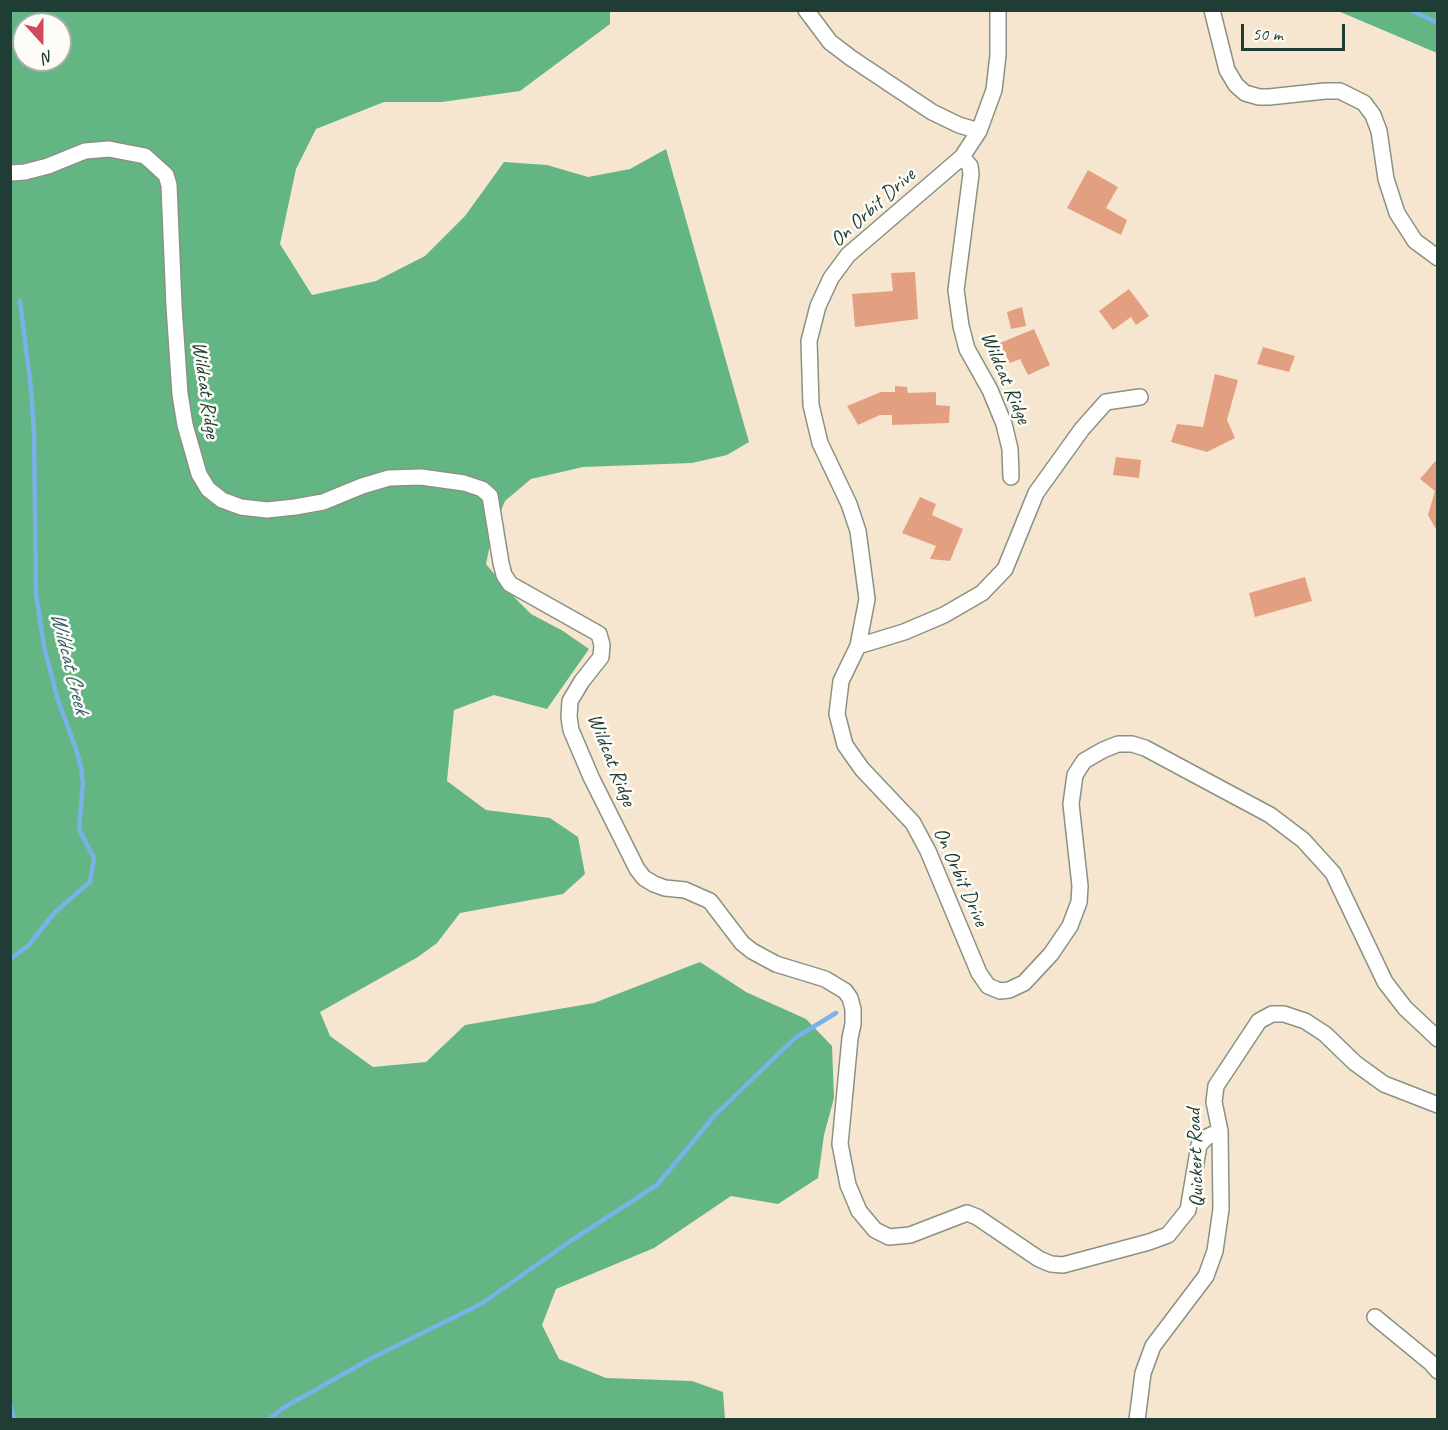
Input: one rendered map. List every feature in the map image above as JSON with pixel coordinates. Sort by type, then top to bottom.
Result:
[{"type":"street","points":[[807,10],[816,26],[830,42],[851,58],[932,112],[959,125],[979,130]]},
{"type":"street","name":"On Orbit Drive","points":[[998,10],[998,55],[994,90],[979,130],[962,157],[848,255],[831,278],[818,306],[809,341],[812,405],[820,443],[849,504],[858,531],[867,599],[858,646],[841,681],[837,714],[845,745],[862,769],[913,823],[928,851],[979,973],[988,986],[1000,991],[1009,990],[1024,983],[1051,954],[1070,926],[1079,902],[1080,886],[1071,804],[1075,775],[1084,761],[1103,750],[1118,744],[1132,744],[1145,748],[1270,815],[1303,840],[1333,873],[1385,982],[1405,1008],[1437,1039]]},
{"type":"street","points":[[1212,10],[1227,70],[1236,85],[1245,93],[1269,97],[1340,91],[1364,103],[1377,124],[1386,179],[1397,213],[1415,241],[1437,258]]},
{"type":"street","name":"Wildcat Ridge","points":[[10,172],[25,172],[48,166],[85,151],[109,149],[145,156],[166,175],[169,185],[174,306],[183,415],[199,474],[208,489],[222,500],[241,507],[267,510],[285,508],[323,502],[389,478],[421,477],[464,483],[482,489],[490,496],[501,563],[504,575],[510,584],[599,634],[602,645],[601,657],[570,701],[571,730],[591,777],[637,869],[644,878],[654,884],[665,888],[685,890],[710,901],[742,943],[752,951],[776,964],[825,979],[845,991],[850,998],[853,1024],[840,1144],[848,1185],[859,1211],[875,1230],[889,1237],[910,1235],[967,1214],[977,1217],[1039,1259],[1051,1264],[1063,1265],[1149,1242],[1168,1235],[1188,1210],[1199,1145],[1207,1137],[1220,1131]]},
{"type":"street","name":"Wildcat Ridge","points":[[962,157],[970,166],[971,174],[956,290],[961,326],[967,349],[990,390],[1004,424],[1010,449],[1011,477]]},
{"type":"street","points":[[858,646],[904,632],[944,615],[982,593],[1005,568],[1036,493],[1082,429],[1106,402],[1140,397]]},
{"type":"street","name":"Quickert Road","points":[[1137,1419],[1143,1373],[1153,1346],[1206,1276],[1215,1251],[1221,1209],[1220,1131],[1214,1102],[1216,1086],[1259,1021],[1272,1014],[1284,1014],[1305,1021],[1325,1034],[1354,1063],[1384,1084],[1437,1105]]},
{"type":"street","points":[[1375,1317],[1431,1363],[1437,1371]]},
{"type":"green space","points":[[10,11],[610,11],[610,24],[520,91],[442,102],[384,102],[316,129],[296,169],[280,244],[312,295],[376,281],[425,256],[465,216],[504,162],[547,165],[588,177],[630,169],[666,149],[749,442],[727,455],[692,463],[583,467],[531,479],[505,501],[493,530],[486,564],[531,614],[563,631],[589,649],[547,709],[494,695],[454,710],[447,781],[486,810],[550,818],[578,837],[585,874],[563,894],[460,913],[437,943],[418,957],[320,1012],[330,1036],[373,1067],[426,1062],[465,1025],[594,1003],[700,962],[746,992],[806,1019],[832,1046],[834,1098],[824,1135],[818,1178],[778,1204],[731,1196],[654,1248],[556,1289],[542,1325],[559,1359],[606,1378],[692,1381],[723,1392],[725,1419],[11,1419]]},
{"type":"green space","points":[[1338,11],[1437,11],[1437,53]]},
{"type":"building","points":[[1088,170],[1118,187],[1106,208],[1127,220],[1121,235],[1067,208]]},
{"type":"building","points":[[915,272],[918,319],[855,327],[852,294],[893,291],[891,273]]},
{"type":"building","points":[[1129,289],[1149,316],[1136,325],[1131,317],[1113,330],[1099,311]]},
{"type":"building","points":[[1022,307],[1026,326],[1011,329],[1007,312]]},
{"type":"building","points":[[1034,329],[1050,365],[1028,375],[1020,359],[1010,363],[1000,343]]},
{"type":"building","points":[[1263,347],[1295,356],[1289,372],[1257,364]]},
{"type":"building","points":[[1215,374],[1238,380],[1227,420],[1235,438],[1207,452],[1171,442],[1177,424],[1203,427]]},
{"type":"building","points":[[895,386],[907,387],[908,393],[936,392],[936,405],[950,406],[949,423],[892,425],[892,415],[880,415],[858,425],[847,406],[881,392],[895,392]]},
{"type":"building","points":[[1116,457],[1141,460],[1139,478],[1113,475]]},
{"type":"building","points":[[1438,458],[1438,533],[1428,515],[1435,491],[1420,479]]},
{"type":"building","points":[[920,497],[936,504],[932,515],[963,529],[950,561],[930,559],[936,546],[902,533]]},
{"type":"building","points":[[1305,577],[1312,601],[1255,617],[1249,593]]},
{"type":"waterway","points":[[1410,10],[1438,23]]},
{"type":"waterway","name":"Wildcat Creek","points":[[10,959],[28,946],[55,912],[90,882],[94,858],[79,829],[83,783],[81,768],[58,700],[44,647],[36,593],[34,433],[20,301]]},
{"type":"waterway","points":[[268,1420],[283,1408],[370,1359],[481,1304],[572,1240],[657,1185],[715,1115],[795,1038],[836,1013]]},
{"type":"waterway","name":"Wildcat Creek","points":[[10,1404],[14,1420]]}]
